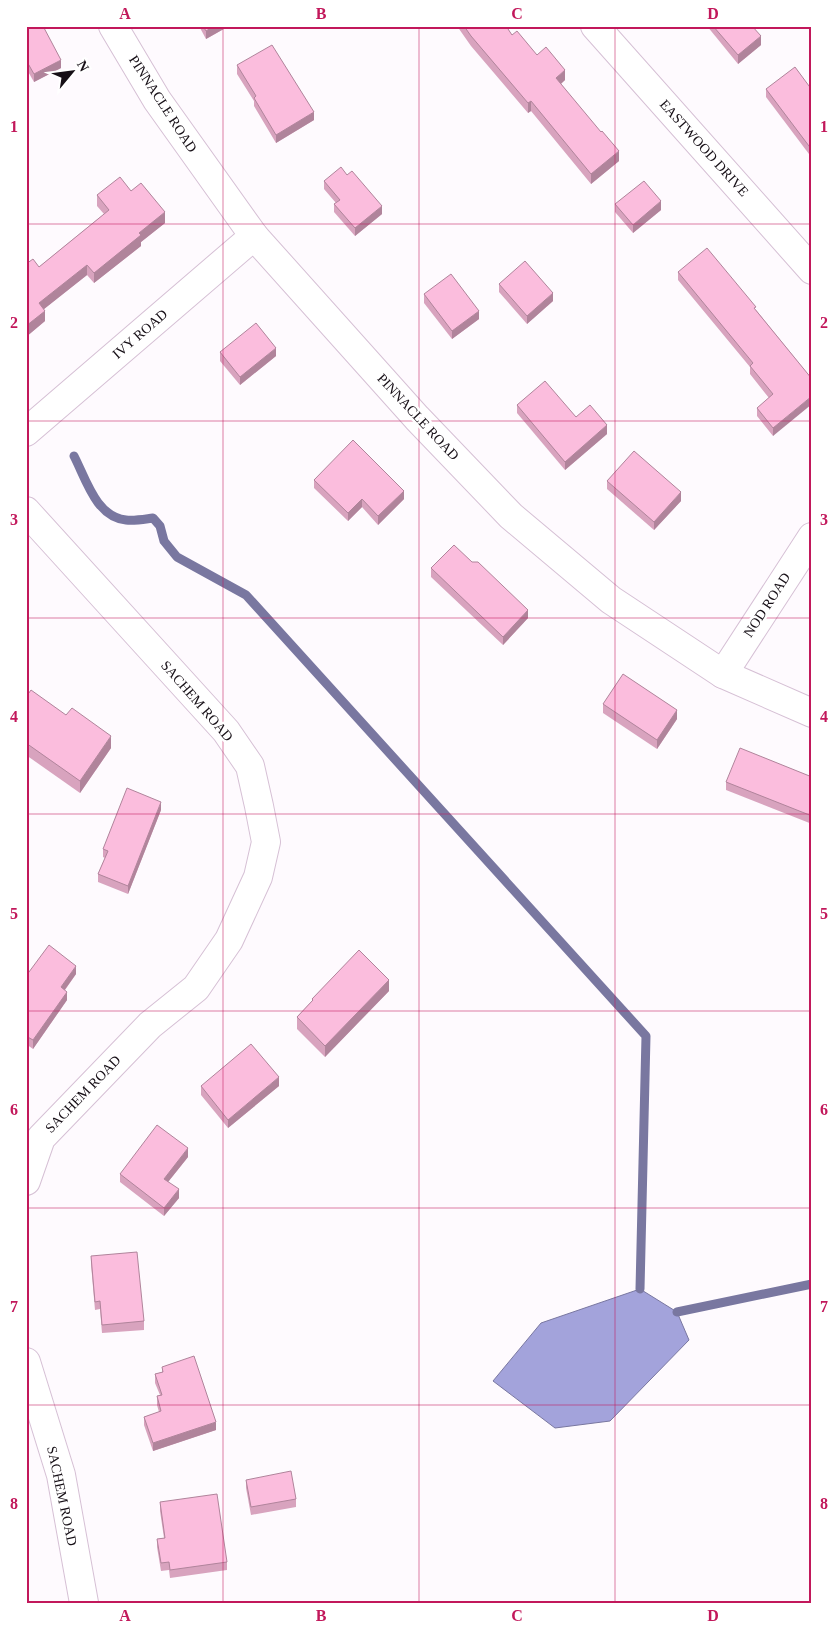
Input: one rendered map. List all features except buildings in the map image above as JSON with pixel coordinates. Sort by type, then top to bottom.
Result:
[{"type":"street","name":"PINNACLE ROAD","points":[[113,26],[157,100],[254,236],[417,418],[512,516],[611,600],[723,674],[812,713]]},
{"type":"street","name":"EASTWOOD DRIVE","points":[[595,26],[812,270]]},
{"type":"street","name":"IVY ROAD","points":[[26,432],[254,236]]},
{"type":"street","name":"SACHEM ROAD","points":[[26,511],[226,731],[250,766],[266,842],[258,877],[229,940],[196,988],[150,1026],[41,1138],[26,1181]]},
{"type":"street","name":"NOD ROAD","points":[[723,674],[812,537]]},
{"type":"street","name":"SACHEM ROAD","points":[[26,1362],[61,1476],[84,1603]]},
{"type":"water","points":[[640,1289],[677,1312],[689,1340],[610,1421],[555,1428],[493,1381],[541,1323]]},
{"type":"waterway","points":[[74,456],[93,496],[107,512],[126,520],[153,518],[160,526],[164,541],[177,557],[246,595],[646,1036],[640,1289]]},
{"type":"waterway","points":[[677,1312],[812,1284]]}]
